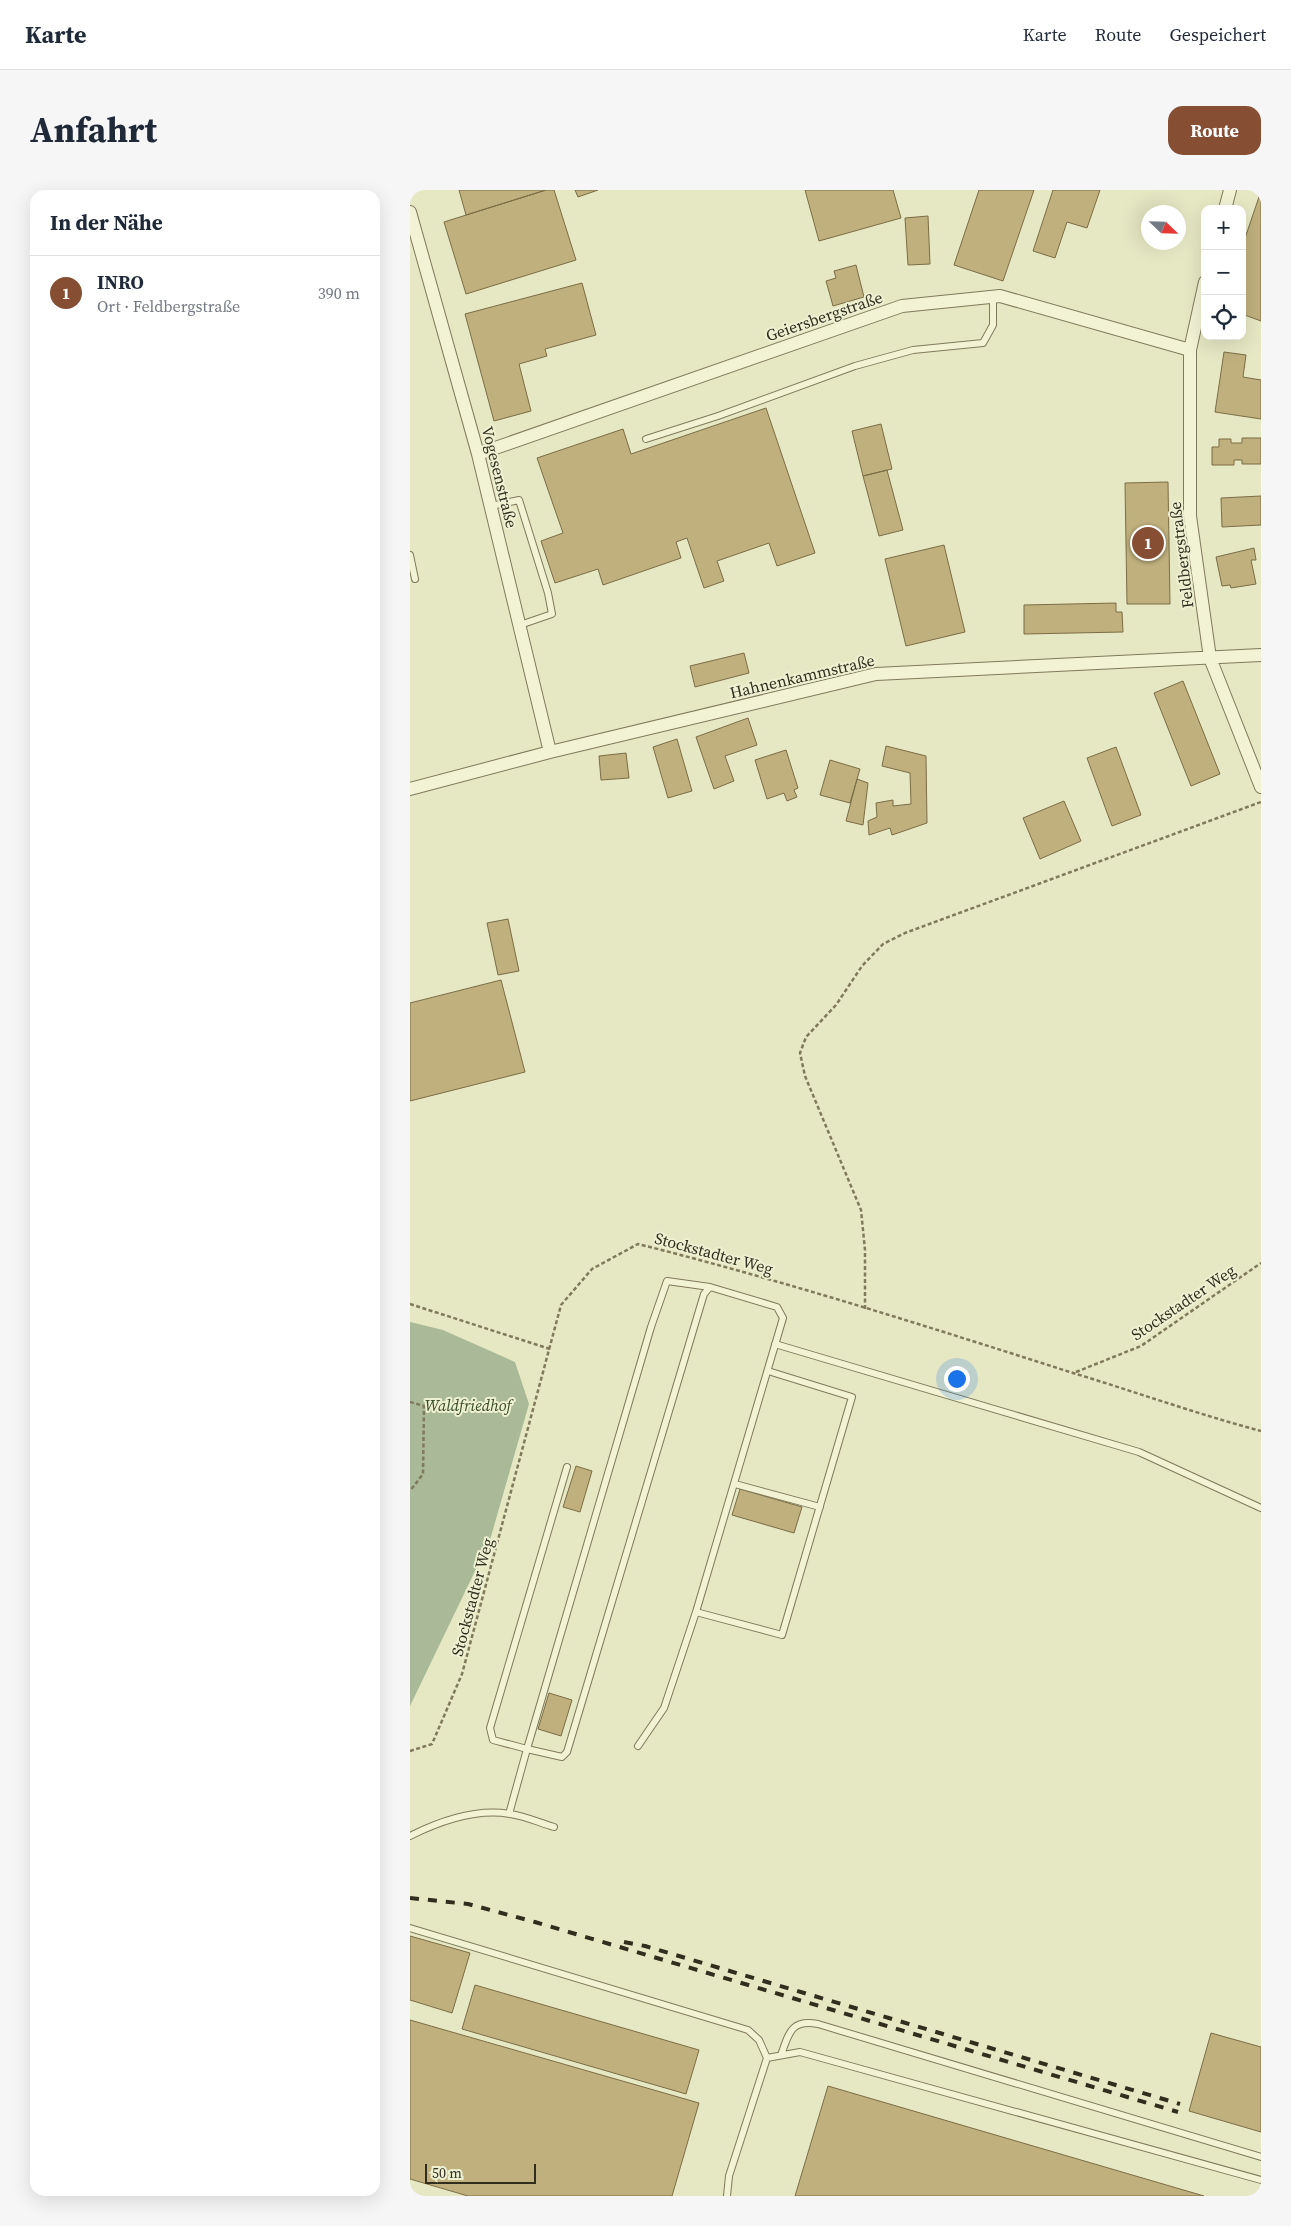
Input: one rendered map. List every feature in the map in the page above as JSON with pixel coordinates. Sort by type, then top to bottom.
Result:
[{"type":"street","points":[[1226,205],[1230,190]]},
{"type":"street","name":"Vogesenstraße","points":[[410,212],[478,454],[550,752]]},
{"type":"street","name":"Feldbergstraße","points":[[1202,295],[1190,350],[1190,516],[1210,658],[1261,787]]},
{"type":"street","name":"Geiersbergstraße","points":[[478,454],[902,306],[1000,296],[1190,350]]},
{"type":"street","name":"Hahnenkammstraße","points":[[410,789],[550,752],[876,674],[1261,655]]},
{"type":"lane","points":[[646,439],[718,416],[855,366],[913,350],[984,343],[993,325],[993,297]]},
{"type":"lane","points":[[491,506],[519,500],[548,592],[552,614],[520,625]]},
{"type":"lane","points":[[410,555],[415,579]]},
{"type":"lane","points":[[509,1814],[649,1336],[667,1281],[710,1287],[777,1307],[783,1318],[696,1612],[664,1708],[638,1746]]},
{"type":"lane","points":[[567,1467],[490,1728],[493,1740],[562,1757],[567,1752],[704,1294],[710,1287]]},
{"type":"lane","points":[[775,1344],[1139,1452],[1261,1508]]},
{"type":"lane","points":[[696,1612],[782,1635],[852,1397],[768,1371]]},
{"type":"lane","points":[[735,1484],[820,1507]]},
{"type":"lane","points":[[410,1836],[440,1821],[480,1813],[509,1814],[554,1827]]},
{"type":"lane","points":[[410,1928],[730,2023],[748,2030],[759,2040],[768,2058],[729,2176],[727,2196]]},
{"type":"lane","points":[[781,2055],[788,2035],[794,2027],[804,2022],[818,2024],[1261,2157]]},
{"type":"lane","points":[[768,2058],[800,2052],[1261,2180]]},
{"type":"path","points":[[865,1309],[865,1250],[861,1210],[805,1076],[800,1053],[806,1037],[836,1005],[862,966],[883,944],[905,933],[1261,802]]},
{"type":"path","name":"Stockstadter Weg","points":[[410,1751],[432,1744],[462,1674],[561,1305],[592,1269],[638,1244],[717,1264],[1075,1373],[1141,1346],[1261,1263]]},
{"type":"path","points":[[410,1304],[550,1350]]},
{"type":"path","points":[[1075,1373],[1214,1419],[1261,1431]]},
{"type":"path","points":[[410,1402],[424,1406],[423,1474],[410,1491]]},
{"type":"green space","name":"Waldfriedhof","points":[[410,1322],[443,1330],[515,1362],[529,1404],[490,1540],[410,1706]]},
{"type":"building","points":[[459,190],[546,190],[466,215]]},
{"type":"building","points":[[546,190],[554,190],[576,260],[466,294],[444,222]]},
{"type":"building","points":[[575,190],[598,190],[578,197]]},
{"type":"building","points":[[805,190],[893,190],[901,218],[819,241]]},
{"type":"building","points":[[979,190],[1034,190],[1003,281],[954,265]]},
{"type":"building","points":[[1053,190],[1100,190],[1087,228],[1067,222],[1055,258],[1033,251]]},
{"type":"building","points":[[1261,191],[1261,321],[1246,315],[1246,235]]},
{"type":"building","points":[[928,216],[930,264],[908,265],[905,218]]},
{"type":"building","points":[[856,265],[864,297],[833,306],[826,281],[836,278],[834,271]]},
{"type":"building","points":[[582,283],[596,335],[545,349],[547,356],[519,364],[531,411],[494,421],[465,314]]},
{"type":"building","points":[[1224,352],[1246,355],[1243,377],[1261,380],[1261,419],[1215,412]]},
{"type":"building","points":[[766,408],[815,553],[777,566],[769,543],[717,561],[724,581],[704,588],[687,538],[676,542],[681,558],[603,585],[598,569],[555,583],[541,541],[563,533],[537,458],[623,429],[631,454]]},
{"type":"building","points":[[881,424],[892,469],[863,476],[852,431]]},
{"type":"building","points":[[1242,438],[1261,438],[1261,464],[1242,464],[1242,460],[1234,460],[1234,465],[1212,465],[1212,447],[1219,447],[1219,439],[1231,439],[1231,443],[1242,443]]},
{"type":"building","points":[[887,470],[903,530],[879,536],[863,476]]},
{"type":"building","points":[[1168,482],[1170,604],[1127,604],[1125,483]]},
{"type":"building","points":[[1261,496],[1261,525],[1222,527],[1221,498]]},
{"type":"building","points":[[944,545],[965,632],[906,646],[885,559]]},
{"type":"building","points":[[1254,548],[1256,560],[1251,560],[1256,584],[1231,588],[1230,585],[1222,586],[1216,557]]},
{"type":"building","points":[[1116,603],[1116,612],[1122,612],[1123,632],[1024,634],[1024,605]]},
{"type":"building","points":[[744,653],[749,673],[695,687],[690,666]]},
{"type":"building","points":[[1183,681],[1220,774],[1191,786],[1154,693]]},
{"type":"building","points":[[748,718],[757,745],[725,756],[734,781],[714,789],[696,737]]},
{"type":"building","points":[[677,739],[692,791],[668,798],[653,747]]},
{"type":"building","points":[[886,746],[926,756],[927,823],[892,835],[890,828],[869,835],[868,821],[877,817],[876,803],[893,800],[893,806],[911,804],[910,773],[882,766]]},
{"type":"building","points":[[1116,747],[1141,815],[1112,826],[1087,758]]},
{"type":"building","points":[[786,750],[798,788],[794,790],[797,797],[787,801],[784,793],[767,799],[755,760]]},
{"type":"building","points":[[626,753],[629,778],[601,780],[599,756]]},
{"type":"building","points":[[830,760],[860,769],[850,803],[820,795]]},
{"type":"building","points":[[857,779],[868,783],[863,825],[846,821]]},
{"type":"building","points":[[1064,801],[1081,841],[1040,859],[1023,818]]},
{"type":"building","points":[[508,919],[519,971],[498,975],[487,923]]},
{"type":"building","points":[[501,980],[525,1072],[410,1101],[410,1003]]},
{"type":"building","points":[[576,1466],[592,1471],[580,1512],[563,1507]]},
{"type":"building","points":[[740,1489],[802,1507],[794,1533],[732,1515]]},
{"type":"building","points":[[549,1693],[572,1700],[561,1736],[538,1729]]},
{"type":"building","points":[[410,1936],[470,1953],[452,2013],[410,2000]]},
{"type":"building","points":[[475,1985],[699,2050],[686,2094],[462,2029]]},
{"type":"building","points":[[410,2020],[699,2103],[672,2196],[468,2196],[410,2179]]},
{"type":"building","points":[[1211,2033],[1261,2047],[1261,2132],[1189,2111]]},
{"type":"building","points":[[828,2086],[1204,2196],[795,2196]]},
{"type":"railway","points":[[410,1898],[468,1904],[535,1922],[1178,2112]]},
{"type":"railway","points":[[624,1942],[645,1946],[1180,2104]]},
{"type":"place","name":"INRO","points":[[1148,543]]}]
